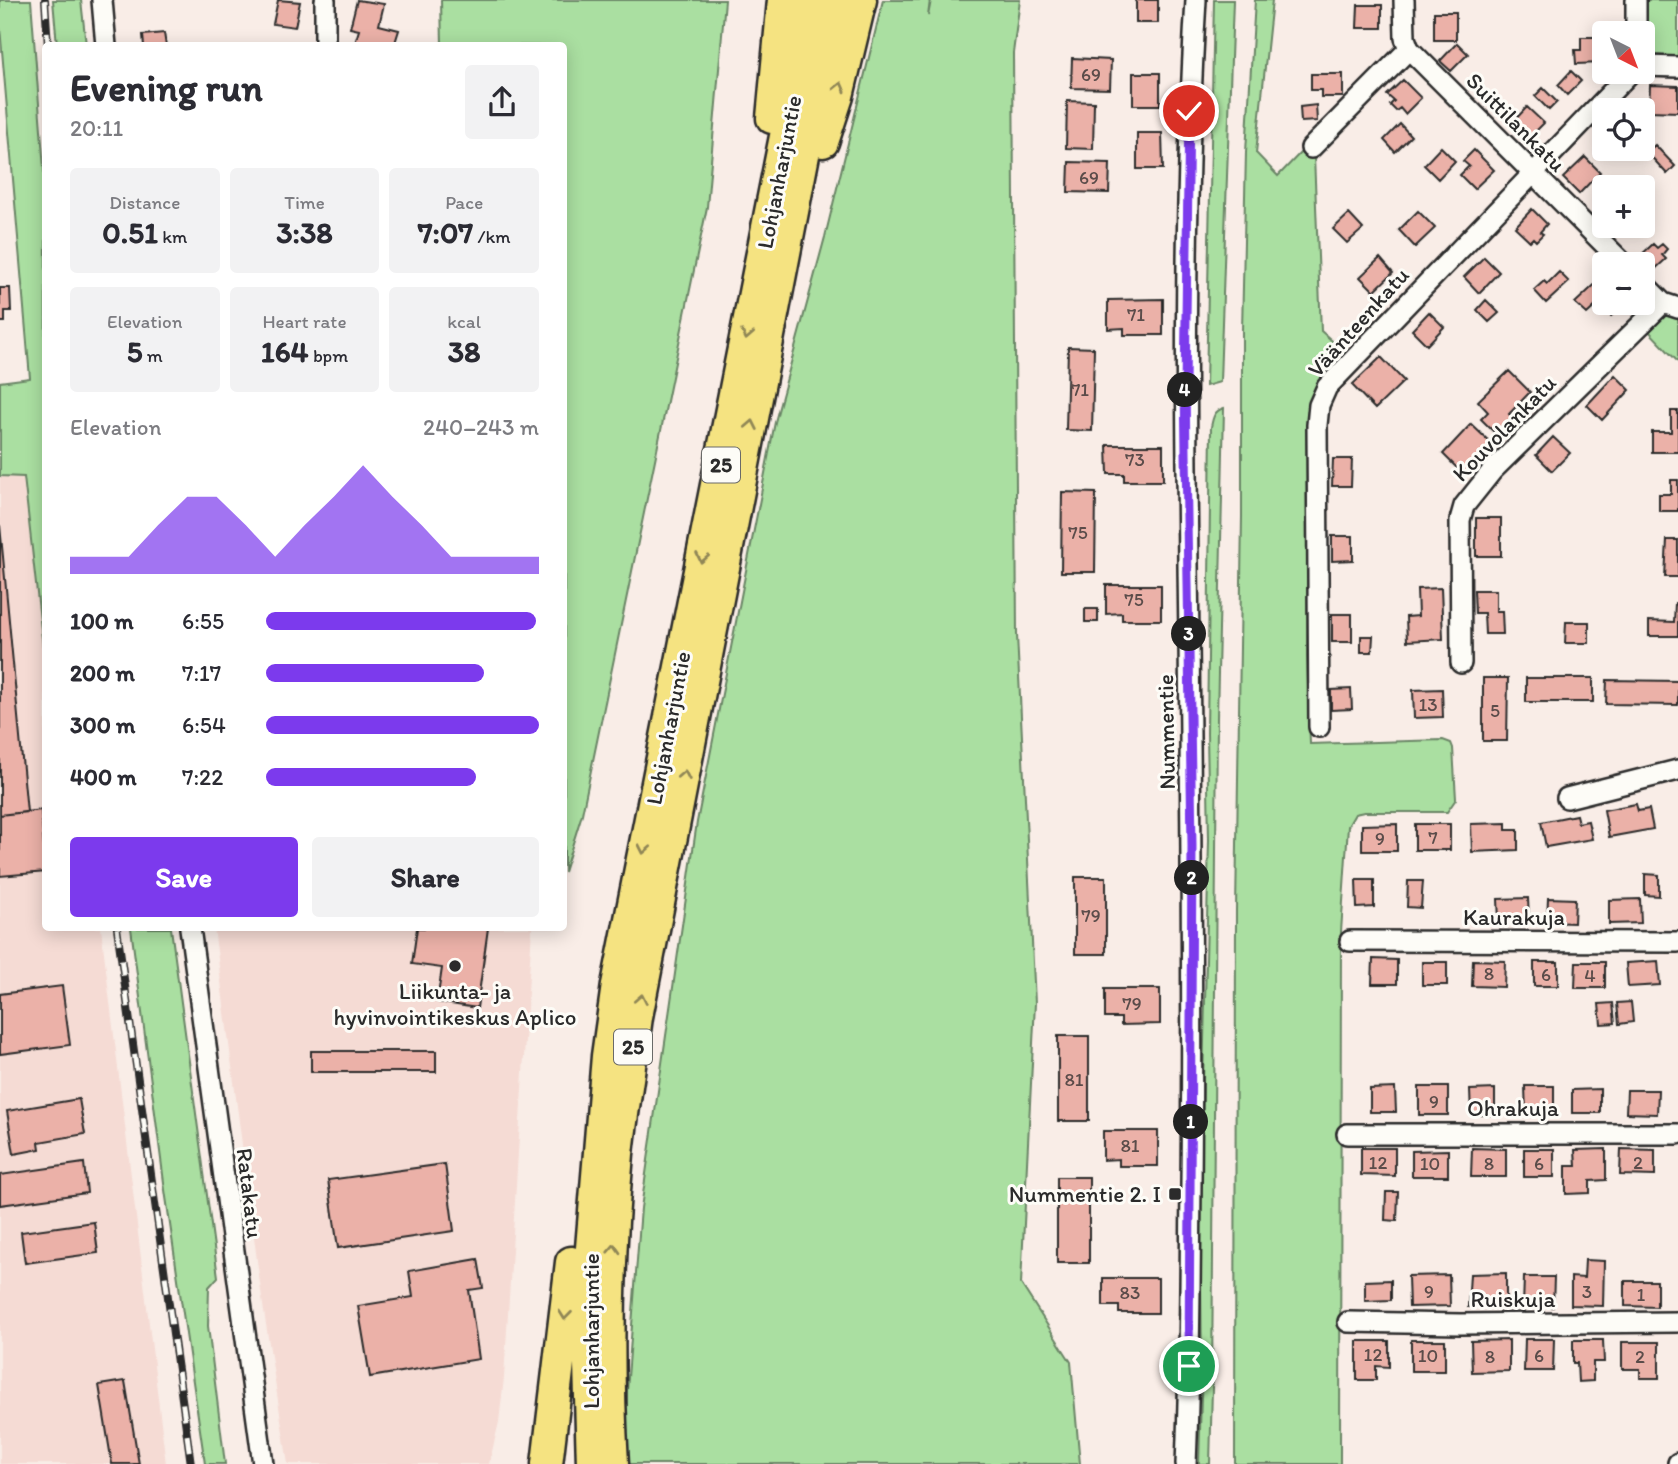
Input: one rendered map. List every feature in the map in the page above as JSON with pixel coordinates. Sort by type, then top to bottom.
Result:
[{"type":"highway","points":[[771,268],[783,0]]},
{"type":"highway","name":"Lohjanharjuntie","points":[[613,1464],[612,1292],[618,1154],[637,1017],[771,268],[812,0]]},
{"type":"highway","name":"Lohjanharjuntie","points":[[592,1464],[587,1296],[607,1056],[617,985],[771,268],[834,0]]},
{"type":"highway","points":[[771,268],[838,96],[861,0]]},
{"type":"highway","points":[[547,1464],[588,1108],[607,1056]]},
{"type":"street","points":[[102,0],[106,42]]},
{"type":"street","points":[[325,0],[325,42]]},
{"type":"street","name":"Nummentie","points":[[1186,1464],[1190,1325],[1192,846],[1185,386],[1186,208],[1196,0]]},
{"type":"street","points":[[1311,148],[1409,49],[1405,38],[1404,0]]},
{"type":"street","points":[[1636,0],[1636,21]]},
{"type":"street","name":"Suittilankatu","points":[[1409,49],[1612,252]]},
{"type":"street","points":[[1656,66],[1678,67]]},
{"type":"street","name":"Väänteenkatu","points":[[1319,727],[1317,478],[1319,405],[1327,387],[1619,84]]},
{"type":"street","points":[[1655,293],[1670,305]]},
{"type":"street","name":"Kouvolankatu","points":[[1461,663],[1460,520],[1464,506],[1492,471],[1670,305]]},
{"type":"street","points":[[1567,798],[1678,770]]},
{"type":"street","name":"Ratakatu","points":[[190,931],[263,1464]]},
{"type":"street","name":"Kaurakuja","points":[[1350,941],[1678,942]]},
{"type":"street","name":"Ohrakuja","points":[[1347,1134],[1678,1134]]},
{"type":"street","name":"Ruiskuja","points":[[1348,1322],[1678,1322]]},
{"type":"shaded area","points":[[0,476],[24,476],[42,638],[42,931],[101,931],[166,1464],[0,1464]]},
{"type":"shaded area","points":[[214,931],[532,931],[504,1378],[499,1422],[489,1464],[288,1464],[262,1299]]},
{"type":"green space","points":[[0,0],[31,0],[42,143],[42,638],[24,477],[0,476],[0,382],[30,378],[0,27]]},
{"type":"green space","points":[[53,0],[81,0],[86,42],[57,42]]},
{"type":"green space","points":[[441,0],[725,0],[707,207],[582,814],[567,862],[567,42],[442,42]]},
{"type":"green space","points":[[883,0],[930,0],[928,16],[931,0],[1020,0],[1013,53],[1017,635],[1035,1003],[1021,1284],[1071,1362],[1080,1464],[627,1464],[624,1430],[641,1208],[697,822],[775,422],[825,237]]},
{"type":"green space","points":[[1214,0],[1233,0],[1220,382],[1206,386]]},
{"type":"green space","points":[[1255,0],[1272,0],[1256,153],[1278,176],[1305,148],[1314,156],[1321,331],[1346,353],[1325,379],[1309,438],[1307,657],[1310,744],[1443,740],[1451,743],[1456,799],[1447,812],[1364,812],[1355,814],[1348,826],[1341,932],[1340,1464],[1235,1464],[1236,910],[1242,331],[1246,152]]},
{"type":"green space","points":[[1644,0],[1678,0],[1678,57],[1656,55],[1656,21],[1643,21]]},
{"type":"green space","points":[[1678,315],[1678,362],[1645,327],[1660,316]]},
{"type":"green space","points":[[1224,408],[1217,718],[1212,1388],[1210,1464],[1199,1464],[1202,1365],[1200,1203],[1209,840],[1207,733],[1211,427],[1214,415]]},
{"type":"green space","points":[[131,931],[171,931],[218,1277],[209,1287],[208,1326],[225,1464],[205,1464],[165,1190]]},
{"type":"building","points":[[278,0],[300,2],[295,27],[273,24]]},
{"type":"building","points":[[357,0],[384,4],[379,25],[399,30],[395,42],[355,42],[359,30],[350,28]]},
{"type":"building","points":[[1136,0],[1158,0],[1158,23],[1136,23]]},
{"type":"building","points":[[1358,5],[1382,5],[1382,28],[1357,28]]},
{"type":"building","points":[[1434,12],[1456,12],[1456,40],[1434,40]]},
{"type":"building","points":[[164,33],[165,42],[144,42],[143,35]]},
{"type":"building","points":[[1581,37],[1592,37],[1592,63],[1576,64],[1575,50],[1581,50]]},
{"type":"building","points":[[1457,43],[1468,54],[1451,71],[1440,61]]},
{"type":"building","points":[[1072,58],[1111,60],[1110,89],[1071,88]]},
{"type":"building","points":[[1571,71],[1581,81],[1567,95],[1558,85]]},
{"type":"building","points":[[1133,73],[1160,73],[1160,105],[1133,105]]},
{"type":"building","points":[[1311,74],[1343,74],[1343,97],[1321,97],[1321,90],[1311,90]]},
{"type":"building","points":[[1403,80],[1421,98],[1405,114],[1400,108],[1396,111],[1390,105],[1394,101],[1387,95]]},
{"type":"building","points":[[1650,85],[1678,86],[1678,112],[1655,111],[1655,98],[1650,98]]},
{"type":"building","points":[[1543,88],[1557,102],[1549,110],[1535,96]]},
{"type":"building","points":[[1067,101],[1094,102],[1093,149],[1066,148]]},
{"type":"building","points":[[1316,105],[1317,121],[1301,122],[1300,107]]},
{"type":"building","points":[[1527,107],[1544,123],[1526,141],[1510,125]]},
{"type":"building","points":[[1400,124],[1411,136],[1395,152],[1384,140]]},
{"type":"building","points":[[1137,133],[1162,133],[1163,169],[1137,169]]},
{"type":"building","points":[[1655,145],[1675,166],[1667,174],[1655,161]]},
{"type":"building","points":[[1441,147],[1455,161],[1438,179],[1424,165]]},
{"type":"building","points":[[1474,150],[1494,170],[1474,189],[1460,175],[1469,166],[1463,161]]},
{"type":"building","points":[[1585,157],[1600,172],[1592,175],[1592,180],[1579,194],[1563,178]]},
{"type":"building","points":[[1069,162],[1110,163],[1109,193],[1068,192]]},
{"type":"building","points":[[1532,209],[1547,224],[1536,241],[1533,238],[1530,241],[1515,227]]},
{"type":"building","points":[[1418,211],[1435,228],[1415,247],[1399,230]]},
{"type":"building","points":[[1349,214],[1363,229],[1347,243],[1333,229]]},
{"type":"building","points":[[1653,244],[1657,248],[1662,244],[1667,249],[1662,255],[1666,259],[1655,269],[1655,252],[1644,252]]},
{"type":"building","points":[[1484,257],[1499,272],[1479,293],[1464,277]]},
{"type":"building","points":[[1380,258],[1393,273],[1374,291],[1360,277]]},
{"type":"building","points":[[1559,272],[1569,282],[1546,303],[1534,290],[1544,281],[1547,284]]},
{"type":"building","points":[[1592,287],[1592,309],[1587,314],[1575,303]]},
{"type":"building","points":[[0,288],[10,288],[11,311],[5,311],[5,322],[0,322]]},
{"type":"building","points":[[1163,299],[1163,335],[1124,335],[1124,328],[1108,329],[1108,300]]},
{"type":"building","points":[[1486,300],[1499,313],[1489,322],[1477,310]]},
{"type":"building","points":[[1429,312],[1444,327],[1427,345],[1412,330]]},
{"type":"building","points":[[1068,347],[1094,348],[1092,431],[1066,430]]},
{"type":"building","points":[[1381,357],[1404,381],[1375,409],[1352,385]]},
{"type":"building","points":[[1509,371],[1530,392],[1509,414],[1518,423],[1501,439],[1481,419],[1488,412],[1478,401]]},
{"type":"building","points":[[1615,375],[1630,390],[1602,420],[1587,405]]},
{"type":"building","points":[[1671,411],[1678,411],[1678,452],[1652,452],[1652,432],[1671,432]]},
{"type":"building","points":[[1471,424],[1493,445],[1464,475],[1443,454]]},
{"type":"building","points":[[1553,437],[1570,453],[1552,471],[1536,455]]},
{"type":"building","points":[[1107,445],[1163,445],[1163,481],[1124,481],[1124,474],[1108,474]]},
{"type":"building","points":[[1333,459],[1352,459],[1351,486],[1332,486]]},
{"type":"building","points":[[1671,480],[1678,480],[1678,511],[1659,511],[1659,494],[1671,494]]},
{"type":"building","points":[[1062,492],[1096,493],[1095,572],[1061,572]]},
{"type":"building","points":[[1476,518],[1501,518],[1501,556],[1476,556]]},
{"type":"building","points":[[0,525],[27,812],[0,815]]},
{"type":"building","points":[[1332,536],[1353,536],[1353,560],[1332,561]]},
{"type":"building","points":[[1667,540],[1678,540],[1678,577],[1665,577]]},
{"type":"building","points":[[1106,585],[1161,585],[1161,620],[1122,620],[1122,613],[1106,614]]},
{"type":"building","points":[[1441,588],[1443,639],[1407,641],[1406,617],[1418,616],[1417,589]]},
{"type":"building","points":[[1474,590],[1496,590],[1496,611],[1502,611],[1503,634],[1485,634],[1484,613],[1475,613]]},
{"type":"building","points":[[1675,603],[1678,603],[1678,636],[1649,636],[1649,621],[1674,622]]},
{"type":"building","points":[[1085,609],[1098,609],[1098,622],[1085,622]]},
{"type":"building","points":[[1332,614],[1352,614],[1352,642],[1332,642]]},
{"type":"building","points":[[1566,622],[1589,622],[1589,643],[1565,643]]},
{"type":"building","points":[[1361,636],[1373,636],[1372,652],[1361,652]]},
{"type":"building","points":[[1483,678],[1508,678],[1507,741],[1483,741]]},
{"type":"building","points":[[1526,678],[1593,678],[1593,702],[1526,702]]},
{"type":"building","points":[[1607,680],[1678,681],[1678,705],[1606,704]]},
{"type":"building","points":[[1351,689],[1352,709],[1331,710],[1331,690]]},
{"type":"building","points":[[1442,689],[1443,717],[1414,718],[1413,690]]},
{"type":"building","points":[[1636,804],[1638,811],[1649,809],[1653,829],[1609,837],[1604,810]]},
{"type":"building","points":[[41,810],[42,872],[0,876],[0,815]]},
{"type":"building","points":[[1576,815],[1578,823],[1588,821],[1592,839],[1546,847],[1541,822]]},
{"type":"building","points":[[1506,823],[1506,830],[1518,830],[1518,850],[1472,852],[1471,824]]},
{"type":"building","points":[[1397,824],[1397,851],[1362,851],[1362,825]]},
{"type":"building","points":[[1415,824],[1450,824],[1450,850],[1415,850]]},
{"type":"building","points":[[1645,874],[1659,875],[1659,896],[1645,895]]},
{"type":"building","points":[[1075,877],[1106,877],[1106,954],[1075,954]]},
{"type":"building","points":[[1356,880],[1374,880],[1374,907],[1357,908]]},
{"type":"building","points":[[1408,881],[1423,881],[1421,908],[1407,907]]},
{"type":"building","points":[[1528,898],[1529,920],[1499,921],[1498,899]]},
{"type":"building","points":[[1548,898],[1575,899],[1574,923],[1547,922]]},
{"type":"building","points":[[1640,899],[1641,923],[1609,924],[1609,900]]},
{"type":"building","name":"Liikunta- ja hyvinvointikeskus Aplico","points":[[417,931],[488,931],[477,1008],[437,1002],[442,968],[412,964]]},
{"type":"building","points":[[1373,959],[1397,960],[1397,984],[1372,984]]},
{"type":"building","points":[[1473,960],[1505,961],[1504,987],[1472,986]]},
{"type":"building","points":[[1658,961],[1660,985],[1628,987],[1626,963]]},
{"type":"building","points":[[1422,962],[1447,962],[1447,985],[1422,985]]},
{"type":"building","points":[[1534,962],[1558,962],[1558,986],[1534,986]]},
{"type":"building","points":[[1576,962],[1605,962],[1605,988],[1575,988]]},
{"type":"building","points":[[62,986],[70,1045],[0,1054],[0,994]]},
{"type":"building","points":[[1105,989],[1160,989],[1160,1024],[1121,1025],[1121,1018],[1105,1018]]},
{"type":"building","points":[[1631,1002],[1633,1022],[1619,1024],[1617,1003]]},
{"type":"building","points":[[1613,1003],[1615,1023],[1601,1024],[1599,1004]]},
{"type":"building","points":[[1058,1036],[1089,1036],[1089,1121],[1058,1121]]},
{"type":"building","points":[[311,1051],[436,1051],[436,1072],[311,1072]]},
{"type":"building","points":[[1525,1086],[1554,1086],[1554,1114],[1526,1114]]},
{"type":"building","points":[[1419,1087],[1448,1087],[1448,1115],[1419,1115]]},
{"type":"building","points":[[1395,1088],[1396,1112],[1370,1112],[1370,1089]]},
{"type":"building","points":[[1495,1089],[1495,1115],[1471,1115],[1470,1090]]},
{"type":"building","points":[[1600,1089],[1600,1113],[1572,1113],[1572,1090]]},
{"type":"building","points":[[1627,1090],[1658,1090],[1657,1114],[1626,1113]]},
{"type":"building","points":[[79,1099],[85,1134],[39,1142],[40,1149],[14,1154],[7,1111]]},
{"type":"building","points":[[1103,1131],[1158,1131],[1158,1166],[1119,1166],[1119,1159],[1103,1160]]},
{"type":"building","points":[[1361,1148],[1395,1148],[1395,1176],[1361,1175]]},
{"type":"building","points":[[1472,1148],[1506,1149],[1506,1177],[1471,1177]]},
{"type":"building","points":[[1524,1149],[1554,1149],[1554,1177],[1524,1177]]},
{"type":"building","points":[[1606,1149],[1606,1180],[1590,1181],[1590,1193],[1566,1194],[1566,1166],[1576,1166],[1575,1150]]},
{"type":"building","points":[[1621,1149],[1655,1150],[1655,1176],[1620,1175]]},
{"type":"building","points":[[1448,1150],[1448,1176],[1412,1176],[1412,1151]]},
{"type":"building","points":[[84,1163],[87,1193],[0,1205],[0,1175]]},
{"type":"building","points":[[445,1164],[454,1231],[338,1248],[328,1180]]},
{"type":"building","points":[[1057,1177],[1089,1177],[1089,1263],[1057,1263]]},
{"type":"building","points":[[1386,1192],[1398,1192],[1397,1221],[1385,1220]]},
{"type":"building","points":[[94,1222],[98,1253],[25,1263],[21,1232]]},
{"type":"building","points":[[478,1259],[483,1288],[469,1290],[479,1359],[370,1377],[358,1306],[413,1297],[409,1271]]},
{"type":"building","points":[[1585,1260],[1604,1261],[1603,1306],[1571,1305],[1571,1277],[1584,1278]]},
{"type":"building","points":[[1506,1273],[1506,1307],[1468,1307],[1470,1274]]},
{"type":"building","points":[[1449,1275],[1450,1306],[1409,1307],[1408,1276]]},
{"type":"building","points":[[1524,1277],[1554,1277],[1553,1307],[1523,1307]]},
{"type":"building","points":[[1103,1278],[1158,1278],[1158,1313],[1119,1313],[1119,1306],[1103,1306]]},
{"type":"building","points":[[1391,1280],[1391,1300],[1365,1301],[1365,1281]]},
{"type":"building","points":[[1625,1281],[1657,1281],[1657,1307],[1625,1306]]},
{"type":"building","points":[[1525,1339],[1554,1339],[1553,1371],[1524,1371]]},
{"type":"building","points":[[1411,1340],[1445,1340],[1445,1371],[1411,1371]]},
{"type":"building","points":[[1509,1340],[1509,1371],[1472,1372],[1471,1341]]},
{"type":"building","points":[[1573,1340],[1603,1340],[1604,1362],[1593,1362],[1593,1381],[1578,1382],[1577,1363],[1573,1363]]},
{"type":"building","points":[[1357,1341],[1389,1341],[1389,1367],[1376,1366],[1376,1380],[1357,1380]]},
{"type":"building","points":[[1622,1342],[1659,1342],[1659,1378],[1640,1378],[1640,1369],[1622,1369]]},
{"type":"building","points":[[125,1381],[139,1464],[112,1464],[99,1385]]},
{"type":"railway","points":[[45,0],[48,42]]},
{"type":"railway","points":[[117,931],[191,1464]]},
{"type":"place","name":"Liikunta- ja hyvinvointikeskus Aplico","points":[[455,966]]},
{"type":"place","name":"Nummentie 2. I","points":[[1175,1194]]},
{"type":"route","points":[[1189,111],[1185,386],[1192,846],[1189,1366]]}]
